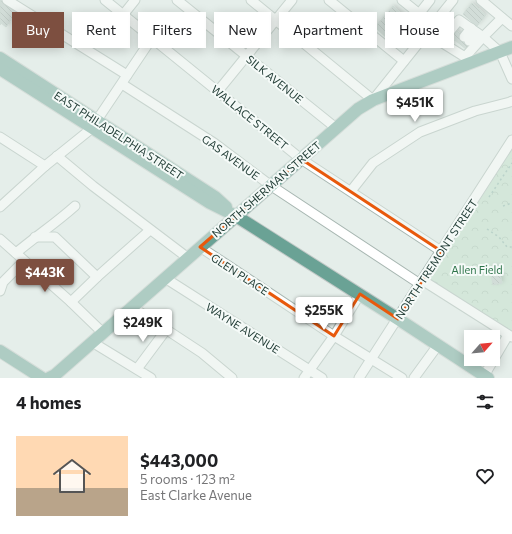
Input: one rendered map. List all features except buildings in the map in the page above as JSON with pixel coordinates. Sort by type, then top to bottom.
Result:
[{"type":"main road","name":"NORTH SHERMAN STREET","points":[[49,378],[55,375],[358,109],[463,49],[500,52],[512,47]]},
{"type":"main road","name":"EAST PHILADELPHIA STREET","points":[[0,58],[94,125]]},
{"type":"main road","name":"EAST PHILADELPHIA STREET","points":[[0,69],[215,197],[236,216],[360,294],[486,377]]},
{"type":"main road","points":[[0,351],[42,378]]},
{"type":"street","points":[[7,0],[127,75]]},
{"type":"street","name":"WALLACE STREET","points":[[105,0],[120,12]]},
{"type":"street","points":[[125,12],[135,0]]},
{"type":"street","name":"SILK AVENUE","points":[[177,0],[336,128]]},
{"type":"street","points":[[251,0],[373,100],[414,48]]},
{"type":"street","points":[[218,91],[292,0]]},
{"type":"street","points":[[329,0],[404,61]]},
{"type":"street","points":[[402,0],[412,3],[418,12]]},
{"type":"street","points":[[421,12],[430,0]]},
{"type":"street","points":[[443,12],[453,0]]},
{"type":"street","points":[[487,2],[512,26]]},
{"type":"street","points":[[463,49],[477,33],[502,18]]},
{"type":"street","name":"WALLACE STREET","points":[[130,20],[138,26]]},
{"type":"street","points":[[463,49],[441,42],[459,20],[500,52],[512,79]]},
{"type":"street","points":[[463,49],[477,33]]},
{"type":"street","points":[[0,207],[56,156],[94,125],[145,48]]},
{"type":"street","name":"WALLACE STREET","points":[[164,48],[301,158],[441,251]]},
{"type":"street","name":"GAS AVENUE","points":[[122,84],[214,143],[270,185],[421,282],[510,336]]},
{"type":"street","points":[[351,191],[373,162],[420,132],[475,111],[511,101]]},
{"type":"street","points":[[0,137],[45,166]]},
{"type":"street","name":"NORTH TREMONT STREET","points":[[359,378],[512,140]]},
{"type":"street","points":[[56,156],[188,258]]},
{"type":"street","points":[[16,254],[75,206]]},
{"type":"street","points":[[71,302],[150,230]]},
{"type":"street","points":[[35,237],[55,238],[97,277]]},
{"type":"street","points":[[0,239],[71,302],[103,333]]},
{"type":"street","name":"GLEN PLACE","points":[[200,247],[334,336],[402,378]]},
{"type":"street","points":[[0,291],[3,282],[24,261]]},
{"type":"street","name":"WAYNE AVENUE","points":[[165,278],[322,378]]},
{"type":"street","points":[[304,378],[334,336],[360,294]]},
{"type":"street","points":[[132,307],[202,353],[232,378]]},
{"type":"street","points":[[137,369],[166,330]]},
{"type":"street","points":[[486,377],[510,336]]},
{"type":"street","points":[[92,342],[151,378]]},
{"type":"street","points":[[414,378],[438,345]]},
{"type":"path","points":[[490,197],[512,163]]},
{"type":"path","points":[[503,206],[512,203]]},
{"type":"path","points":[[487,230],[499,238],[507,246],[512,247]]},
{"type":"highlighted area","points":[[301,159],[441,251],[398,319],[360,294],[334,336],[200,247]]},
{"type":"green space","name":"Allen Field","points":[[512,149],[512,333],[429,280]]}]
